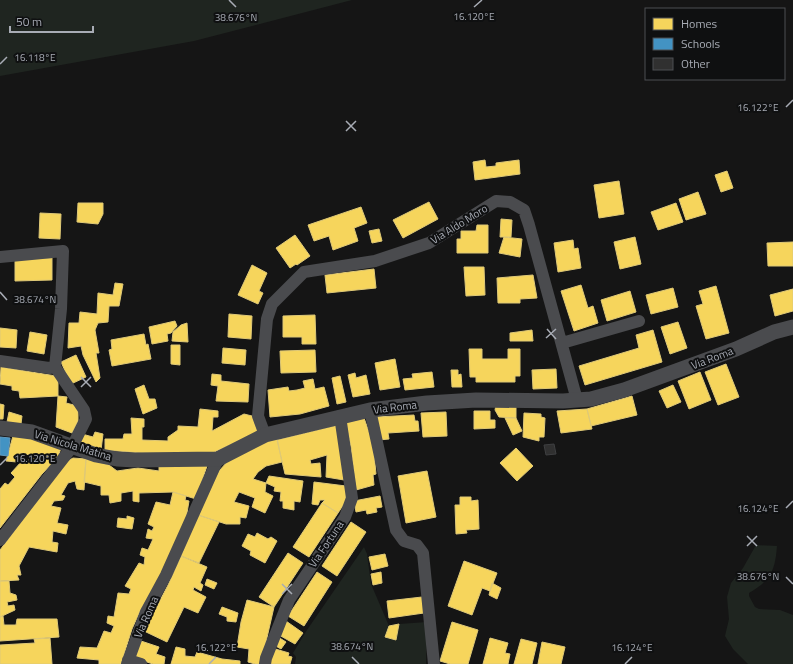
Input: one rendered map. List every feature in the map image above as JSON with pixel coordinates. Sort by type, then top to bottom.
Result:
[{"type":"street","name":"Via Aldo Moro","points":[[265,435],[258,416],[267,319],[272,304],[289,285],[304,272],[375,261],[429,243],[496,201],[510,202],[524,210],[577,400]]},
{"type":"street","points":[[0,257],[63,251],[61,309],[55,367],[84,410],[86,419],[72,447],[0,540]]},
{"type":"street","points":[[562,343],[639,321]]},
{"type":"street","name":"Via Roma","points":[[127,662],[146,612],[169,568],[218,459],[265,435],[370,410],[476,400],[529,401],[591,399],[624,390],[736,349],[774,332],[793,327]]},
{"type":"street","points":[[0,361],[49,368],[55,367]]},
{"type":"street","points":[[370,410],[396,530],[404,541],[417,545],[423,553],[434,664]]},
{"type":"street","name":"Via Fortuna","points":[[265,664],[289,600],[345,517],[352,498],[340,416]]},
{"type":"street","name":"Via Nicola Matina","points":[[0,428],[32,432],[96,455],[117,459],[218,459]]},
{"type":"street","points":[[127,662],[141,664]]},
{"type":"shaded area","points":[[0,0],[352,0],[194,41],[0,76]]},
{"type":"shaded area","points":[[756,545],[777,546],[776,555],[773,568],[767,579],[749,593],[749,596],[755,607],[759,609],[780,610],[793,615],[793,664],[748,664],[733,649],[725,636],[729,619],[727,597],[731,583],[743,568]]},
{"type":"shaded area","points":[[364,547],[367,554],[371,584],[389,626],[385,637],[396,640],[399,624],[427,622],[426,664],[295,664],[296,657],[293,653]]},
{"type":"building: Homes","points":[[485,160],[486,167],[496,166],[496,163],[519,160],[520,174],[475,180],[473,162]]},
{"type":"building: Homes","points":[[727,171],[733,188],[721,192],[715,175]]},
{"type":"building: Homes","points":[[619,181],[624,214],[599,218],[594,185]]},
{"type":"building: Homes","points":[[698,192],[706,214],[686,220],[679,199]]},
{"type":"building: Homes","points":[[429,202],[438,219],[403,238],[393,220]]},
{"type":"building: Homes","points":[[78,203],[103,203],[103,214],[98,224],[77,222]]},
{"type":"building: Homes","points":[[676,203],[683,222],[658,230],[651,212]]},
{"type":"building: Homes","points":[[361,207],[367,223],[354,228],[358,241],[333,250],[329,236],[314,241],[308,225]]},
{"type":"building: Homes","points":[[40,213],[61,214],[60,239],[39,238]]},
{"type":"building: Homes","points":[[501,219],[512,220],[511,237],[500,237]]},
{"type":"building: Homes","points":[[477,225],[488,225],[488,253],[457,253],[457,239],[461,239],[461,231],[476,231]]},
{"type":"building: Homes","points":[[379,229],[382,241],[372,243],[369,231]]},
{"type":"building: Homes","points":[[295,235],[310,256],[290,268],[276,248]]},
{"type":"building: Homes","points":[[504,237],[522,239],[520,257],[499,253]]},
{"type":"building: Homes","points":[[635,237],[641,264],[620,269],[614,242]]},
{"type":"building: Homes","points":[[573,240],[574,249],[578,248],[581,268],[558,272],[554,243]]},
{"type":"building: Homes","points":[[793,242],[793,266],[768,266],[767,243]]},
{"type":"building: Homes","points":[[52,258],[52,280],[15,281],[15,259]]},
{"type":"building: Homes","points":[[252,265],[267,273],[259,291],[263,293],[258,304],[238,295]]},
{"type":"building: Homes","points":[[464,267],[484,267],[485,295],[466,296]]},
{"type":"building: Homes","points":[[374,269],[376,288],[327,293],[325,275]]},
{"type":"building: Homes","points":[[533,275],[537,298],[520,299],[520,303],[498,303],[497,278]]},
{"type":"building: Homes","points":[[115,283],[123,284],[119,306],[109,306],[108,322],[98,323],[95,330],[99,353],[96,353],[100,378],[96,382],[83,355],[81,346],[68,348],[69,323],[79,323],[80,312],[97,314],[98,293],[113,295]]},
{"type":"building: Homes","points":[[581,285],[588,308],[593,306],[598,323],[574,331],[561,291]]},
{"type":"building: Homes","points":[[716,286],[729,333],[706,339],[696,306],[703,304],[699,291]]},
{"type":"building: Homes","points":[[673,288],[678,307],[651,314],[646,295]]},
{"type":"building: Homes","points":[[793,289],[793,311],[775,316],[770,295]]},
{"type":"building: Homes","points":[[630,291],[636,312],[607,321],[601,300]]},
{"type":"building: Homes","points":[[229,314],[252,316],[251,339],[228,337]]},
{"type":"building: Homes","points":[[315,315],[316,344],[302,344],[302,337],[283,337],[283,316]]},
{"type":"building: Homes","points":[[175,321],[177,326],[171,333],[167,334],[168,341],[152,344],[149,327]]},
{"type":"building: Homes","points":[[678,322],[687,348],[670,354],[661,327]]},
{"type":"building: Homes","points":[[187,323],[188,342],[172,341],[173,332],[181,325]]},
{"type":"building: Homes","points":[[0,328],[17,330],[16,348],[0,347]]},
{"type":"building: Homes","points":[[532,330],[533,341],[510,341],[510,333]]},
{"type":"building: Homes","points":[[653,330],[662,362],[585,385],[579,366],[639,348],[636,335]]},
{"type":"building: Homes","points":[[30,332],[47,335],[44,354],[27,351]]},
{"type":"building: Homes","points":[[144,334],[151,359],[112,366],[109,350],[112,349],[111,340]]},
{"type":"building: Homes","points":[[171,345],[180,345],[180,365],[171,364]]},
{"type":"building: Homes","points":[[223,348],[246,350],[245,365],[222,363]]},
{"type":"building: Homes","points":[[469,349],[482,349],[482,359],[508,359],[508,349],[520,349],[520,376],[515,376],[515,382],[476,382],[476,377],[470,377]]},
{"type":"building: Homes","points":[[315,350],[316,372],[281,373],[280,351]]},
{"type":"building: Homes","points":[[76,355],[86,377],[71,384],[61,362]]},
{"type":"building: Homes","points":[[395,359],[400,387],[380,390],[375,363]]},
{"type":"building: Homes","points":[[726,364],[739,397],[718,405],[705,372]]},
{"type":"building: Homes","points":[[1,367],[56,376],[58,380],[58,396],[20,398],[19,391],[12,390],[12,386],[0,384]]},
{"type":"building: Homes","points":[[556,369],[557,388],[533,389],[532,370]]},
{"type":"building: Homes","points":[[451,370],[458,370],[458,375],[461,374],[462,387],[452,387]]},
{"type":"building: Homes","points":[[432,372],[434,387],[405,390],[403,379],[413,378],[412,374]]},
{"type":"building: Homes","points":[[700,372],[711,400],[689,409],[678,381]]},
{"type":"building: Homes","points":[[355,373],[356,378],[366,375],[370,394],[353,397],[348,375]]},
{"type":"building: Homes","points":[[212,374],[221,375],[221,381],[249,384],[248,402],[216,401],[218,386],[211,385]]},
{"type":"building: Homes","points":[[340,376],[346,402],[337,404],[332,378]]},
{"type":"building: Homes","points":[[313,379],[315,389],[324,387],[329,406],[300,414],[270,417],[268,390],[288,387],[289,391],[297,390],[305,388],[303,381]]},
{"type":"building: Homes","points":[[144,385],[149,399],[155,399],[157,408],[143,414],[135,389]]},
{"type":"building: Homes","points":[[673,385],[681,402],[667,408],[659,391]]},
{"type":"building: Homes","points":[[58,396],[67,397],[66,403],[78,406],[78,421],[72,433],[56,427]]},
{"type":"building: Homes","points":[[632,396],[637,415],[591,426],[587,409]]},
{"type":"building: Homes","points":[[0,404],[4,405],[3,419],[0,419]]},
{"type":"building: Homes","points":[[496,405],[516,406],[516,418],[499,417],[495,410]]},
{"type":"building: Homes","points":[[200,409],[218,411],[218,417],[213,417],[212,431],[244,414],[252,416],[258,432],[210,454],[141,453],[105,450],[105,439],[123,439],[124,434],[132,434],[131,418],[144,419],[144,427],[142,427],[142,440],[168,441],[168,437],[178,430],[178,426],[198,427]]},
{"type":"building: Homes","points":[[587,409],[592,429],[561,433],[557,411]]},
{"type":"building: Homes","points":[[474,411],[490,411],[490,420],[495,420],[495,428],[474,429]]},
{"type":"building: Homes","points":[[9,412],[22,416],[21,424],[7,422]]},
{"type":"building: Homes","points":[[446,412],[447,436],[423,437],[421,413]]},
{"type":"building: Homes","points":[[524,413],[541,414],[541,417],[545,418],[544,437],[539,437],[539,441],[523,437]]},
{"type":"building: Homes","points":[[414,415],[415,421],[418,421],[419,431],[388,433],[389,439],[379,440],[376,417]]},
{"type":"building: Homes","points":[[364,418],[373,443],[376,474],[373,475],[374,485],[356,490],[351,447],[346,423]]},
{"type":"building: Homes","points":[[505,418],[516,418],[522,431],[513,435]]},
{"type":"building: Homes","points":[[338,425],[344,480],[326,477],[327,455],[310,460],[311,464],[320,463],[321,477],[285,474],[277,440]]},
{"type":"building: Homes","points":[[95,432],[103,434],[101,450],[78,444],[82,434],[93,437]]},
{"type":"building: Homes","points":[[13,436],[36,439],[61,448],[58,457],[42,474],[0,528],[0,489],[5,483],[8,485],[15,477],[11,473],[22,461],[28,463],[30,455],[20,453],[17,462],[6,461]]},
{"type":"building: Homes","points":[[277,438],[282,462],[266,466],[258,472],[253,479],[266,483],[265,492],[273,496],[265,513],[252,507],[255,498],[239,492],[234,502],[249,506],[246,518],[240,517],[240,524],[226,524],[198,515],[219,471],[227,462],[250,446]]},
{"type":"building: Homes","points":[[516,448],[533,466],[517,481],[500,463]]},
{"type":"building: Homes","points":[[73,458],[86,459],[84,490],[77,489],[75,481],[68,483],[61,495],[65,496],[63,500],[54,501],[51,506],[61,508],[57,523],[68,525],[66,534],[53,531],[52,542],[58,543],[57,552],[29,547],[19,566],[21,575],[17,575],[19,580],[0,581],[0,550],[66,462]]},
{"type":"building: Homes","points":[[86,459],[109,465],[117,471],[138,468],[159,471],[159,465],[208,463],[196,499],[173,492],[139,493],[139,502],[133,501],[133,491],[121,493],[121,501],[110,503],[109,495],[101,495],[101,486],[84,482]]},
{"type":"building: Homes","points":[[427,471],[436,517],[406,523],[398,476]]},
{"type":"building: Homes","points":[[269,476],[303,481],[300,502],[294,501],[294,510],[283,508],[283,501],[280,501],[281,492],[274,491],[275,487],[266,483]]},
{"type":"building: Homes","points":[[314,482],[346,486],[346,501],[338,513],[322,503],[325,500],[320,500],[318,505],[312,504]]},
{"type":"building: Homes","points":[[173,492],[186,496],[185,500],[189,501],[186,519],[163,572],[141,609],[132,629],[121,664],[99,664],[99,660],[77,658],[80,647],[97,648],[104,631],[111,633],[114,626],[107,623],[108,616],[114,617],[118,593],[129,594],[131,589],[125,586],[139,563],[144,565],[145,557],[140,555],[142,548],[148,550],[153,539],[146,538],[148,529],[152,531],[154,527],[148,524],[156,502],[170,505]]},
{"type":"building: Homes","points":[[380,496],[382,507],[376,508],[377,512],[367,514],[366,510],[356,512],[354,501]]},
{"type":"building: Homes","points":[[460,497],[471,497],[471,501],[478,500],[479,529],[466,530],[467,533],[456,534],[455,505],[460,505]]},
{"type":"building: Homes","points":[[322,503],[338,513],[309,557],[293,547]]},
{"type":"building: Homes","points":[[198,515],[219,522],[199,563],[181,556]]},
{"type":"building: Homes","points":[[127,516],[134,518],[132,529],[117,527],[118,518],[127,519]]},
{"type":"building: Homes","points":[[351,522],[366,532],[337,576],[322,566]]},
{"type":"building: Homes","points":[[257,533],[268,539],[271,537],[277,541],[265,563],[250,555],[251,551],[242,546],[248,534],[255,537]]},
{"type":"building: Homes","points":[[288,553],[303,563],[274,607],[259,597]]},
{"type":"building: Homes","points":[[385,554],[388,566],[372,570],[369,557]]},
{"type":"building: Homes","points":[[181,556],[207,567],[200,583],[203,585],[201,591],[194,587],[193,590],[206,597],[198,613],[184,607],[167,642],[144,631]]},
{"type":"building: Homes","points":[[464,561],[497,573],[490,591],[482,588],[472,615],[448,606]]},
{"type":"building: Homes","points":[[317,572],[332,582],[304,626],[288,616]]},
{"type":"building: Homes","points":[[381,572],[382,583],[373,585],[371,574]]},
{"type":"building: Homes","points":[[207,579],[217,583],[214,589],[205,585]]},
{"type":"building: Homes","points":[[0,581],[9,581],[10,593],[16,595],[17,600],[7,602],[8,606],[14,605],[15,610],[0,617]]},
{"type":"building: Homes","points":[[492,583],[501,588],[497,599],[489,595]]},
{"type":"building: Homes","points":[[422,597],[424,613],[389,618],[387,601]]},
{"type":"building: Homes","points":[[247,600],[274,607],[261,664],[248,662],[249,649],[237,647],[241,622]]},
{"type":"building: Homes","points":[[222,607],[238,613],[236,622],[227,621],[227,617],[219,614]]},
{"type":"building: Homes","points":[[3,616],[4,625],[16,625],[17,619],[57,619],[59,637],[0,641],[0,617]]},
{"type":"building: Homes","points":[[286,621],[303,633],[295,644],[279,635]]},
{"type":"building: Homes","points":[[452,622],[478,630],[468,664],[450,664],[440,661]]},
{"type":"building: Homes","points":[[399,624],[396,640],[385,637],[389,626]]},
{"type":"building: Homes","points":[[278,637],[286,642],[281,649],[274,645]]},
{"type":"building: Homes","points":[[50,638],[52,664],[0,664],[0,645],[35,643],[34,639]]},
{"type":"building: Homes","points":[[490,638],[508,643],[505,653],[510,654],[508,664],[483,664]]},
{"type":"building: Homes","points":[[521,639],[537,643],[532,664],[514,664]]},
{"type":"building: Homes","points":[[141,641],[159,647],[156,654],[165,657],[164,664],[153,664],[135,658]]},
{"type":"building: Homes","points":[[542,642],[565,647],[561,664],[538,664]]},
{"type":"building: Homes","points":[[176,647],[185,649],[185,656],[195,657],[197,652],[222,659],[240,661],[240,664],[171,664]]},
{"type":"building: Homes","points":[[272,648],[289,653],[288,656],[292,657],[290,664],[269,664]]},
{"type":"building: Schools","points":[[0,437],[10,438],[8,456],[0,455]]},
{"type":"building: Other","points":[[554,444],[556,454],[546,455],[544,445]]}]
